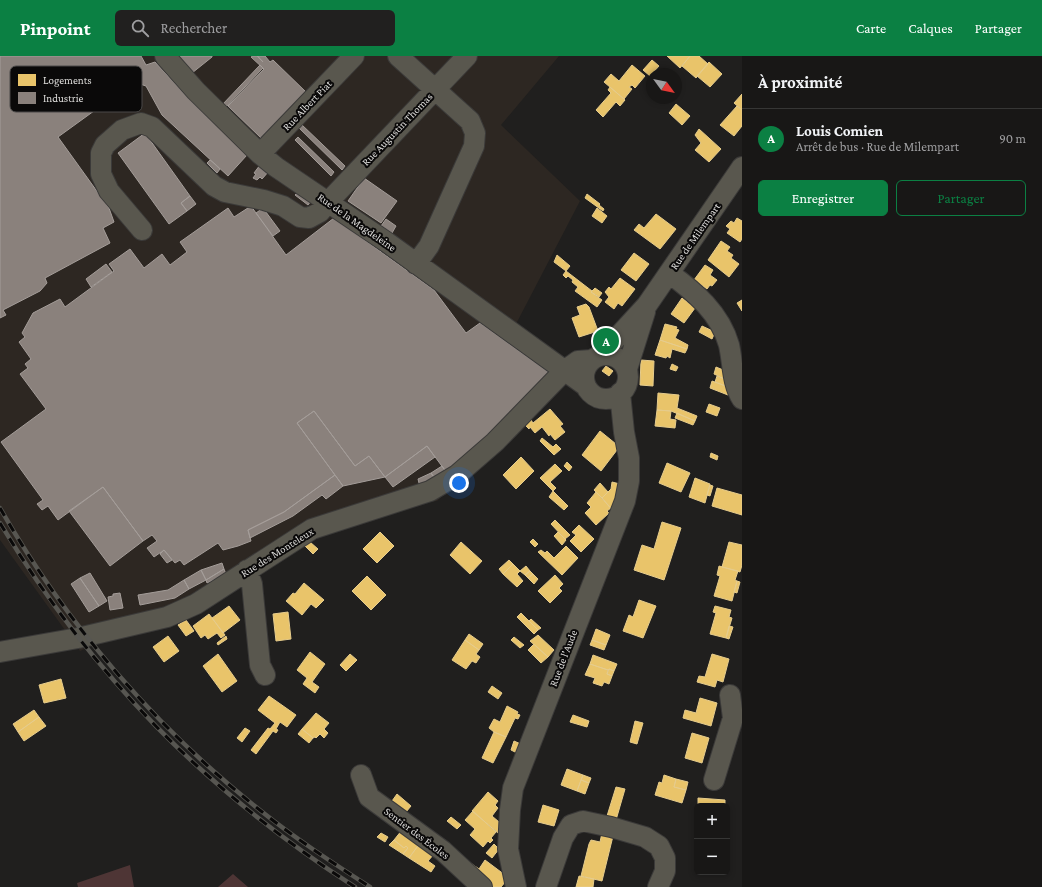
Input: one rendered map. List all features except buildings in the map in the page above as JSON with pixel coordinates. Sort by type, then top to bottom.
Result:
[{"type":"street","name":"Rue de la Magdeleine","points":[[165,56],[196,92],[260,154],[416,264],[592,392]]},
{"type":"street","name":"Rue Albert Piat","points":[[260,154],[354,56]]},
{"type":"street","points":[[398,56],[470,121],[475,133],[474,146],[428,246],[416,264]]},
{"type":"street","name":"Rue Augustin Thomas","points":[[142,230],[109,191],[102,174],[101,153],[106,145],[122,130],[141,123],[152,127],[214,186],[225,192],[264,200],[283,206],[300,217],[309,218],[320,212],[467,56]]},
{"type":"street","name":"Rue de Milempart","points":[[596,358],[647,305],[742,167]]},
{"type":"street","points":[[669,273],[697,296],[710,309],[722,326],[729,345],[737,391],[742,399]]},
{"type":"street","name":"Rue de Milempart","points":[[627,369],[647,305]]},
{"type":"street","points":[[592,392],[606,399],[614,397],[620,393],[626,386],[628,378],[627,369],[621,360],[612,356],[596,358],[586,368],[584,377],[592,392],[624,432]]},
{"type":"street","name":"Rue des Monteleux","points":[[0,652],[78,638],[168,617],[196,604],[312,529],[430,491],[456,475],[495,442],[564,371],[578,361],[596,358]]},
{"type":"street","name":"Rue de l'Aude","points":[[518,887],[508,849],[513,788],[625,501],[629,481],[629,458],[624,432],[620,393]]},
{"type":"street","points":[[247,570],[252,584],[260,665],[265,675]]},
{"type":"street","points":[[714,780],[735,737],[730,695]]},
{"type":"street","name":"Sentier des Écoles","points":[[361,775],[369,797],[443,851],[482,887]]},
{"type":"street","points":[[546,887],[563,838],[572,825],[583,821],[645,837],[659,846],[665,858],[665,872],[658,887]]},
{"type":"shaded area","points":[[0,56],[559,56],[501,125],[580,201],[516,324],[573,373],[437,501],[313,520],[204,597],[80,651],[0,540]]},
{"type":"shaded area","points":[[130,865],[134,887],[78,887],[77,883]]},
{"type":"shaded area","points":[[233,874],[248,887],[218,887]]},
{"type":"railway","points":[[0,508],[54,593],[84,633],[116,672],[185,745],[222,779],[274,821],[328,860],[370,887]]},
{"type":"railway","points":[[0,523],[36,579],[73,631],[113,680],[156,726],[201,770],[250,811],[301,850],[355,887]]},
{"type":"place","name":"Louis Comien","points":[[606,341]]}]
